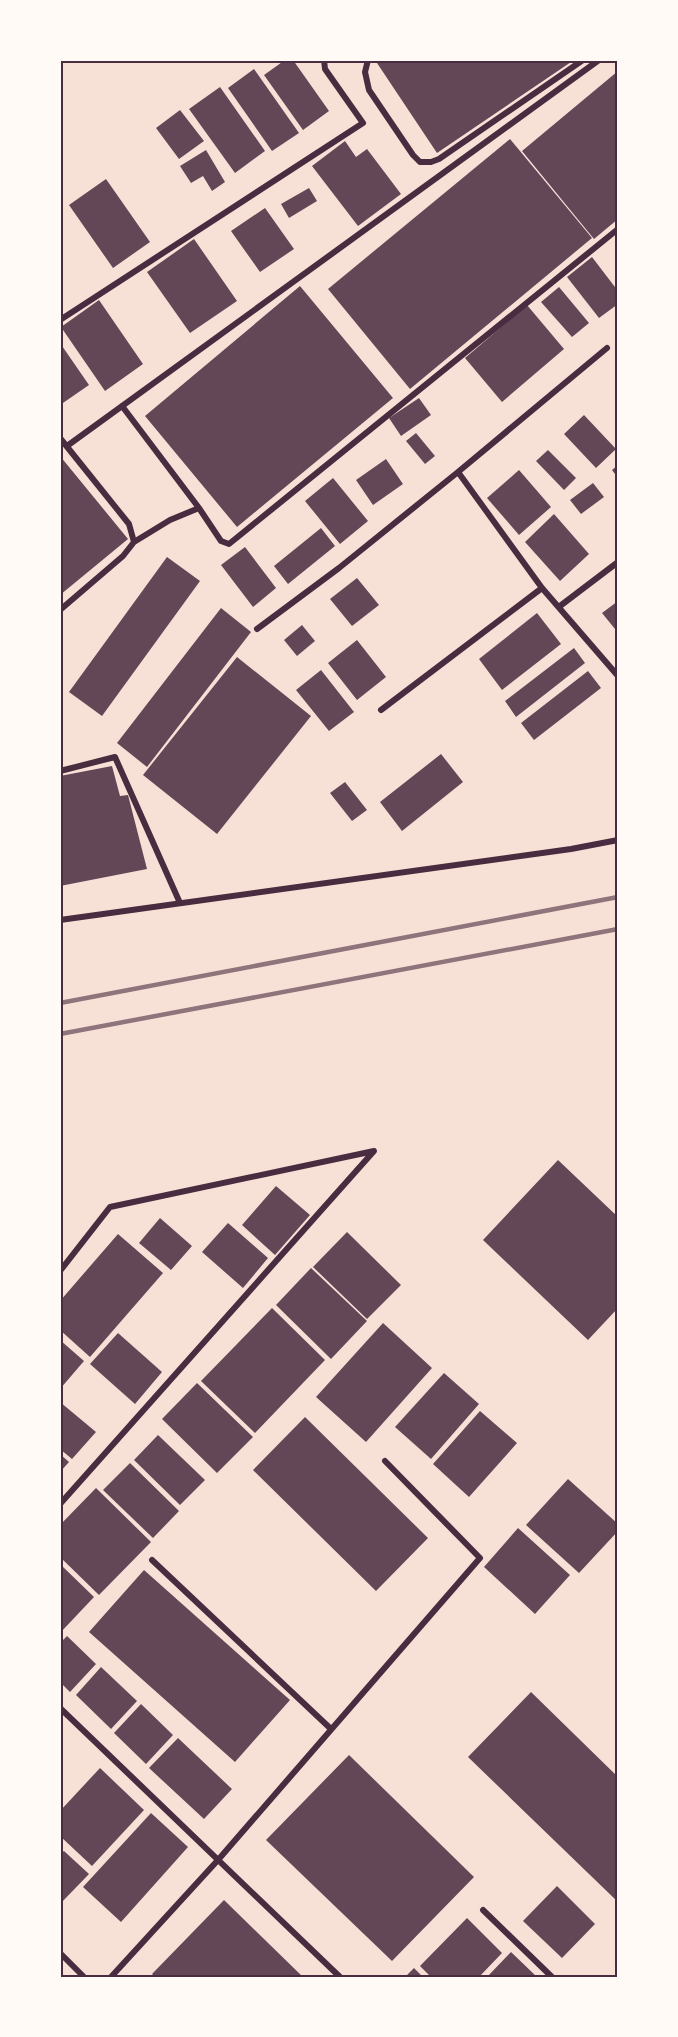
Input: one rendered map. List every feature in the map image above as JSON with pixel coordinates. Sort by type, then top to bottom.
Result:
[{"type":"street","points":[[60,320],[363,123],[325,69],[324,60]]},
{"type":"street","points":[[368,60],[365,72],[369,90],[420,162],[439,159],[582,60]]},
{"type":"street","points":[[67,446],[599,60]]},
{"type":"street","points":[[122,406],[221,541],[229,544],[618,229]]},
{"type":"street","points":[[257,629],[339,568],[607,348]]},
{"type":"street","points":[[60,438],[129,524],[134,542]]},
{"type":"street","points":[[458,472],[543,588],[618,676]]},
{"type":"street","points":[[60,610],[123,556],[134,542],[170,520],[199,508]]},
{"type":"street","points":[[560,606],[618,562]]},
{"type":"street","points":[[381,710],[543,588]]},
{"type":"street","points":[[60,771],[115,757],[180,903]]},
{"type":"street","points":[[60,920],[571,849],[618,840]]},
{"type":"street","points":[[60,1271],[110,1207],[374,1151],[60,1504]]},
{"type":"street","points":[[111,1977],[218,1860],[480,1558],[385,1461]]},
{"type":"street","points":[[152,1560],[331,1729]]},
{"type":"street","points":[[60,1707],[340,1977]]},
{"type":"street","points":[[483,1910],[552,1977]]},
{"type":"street","points":[[60,1953],[84,1977]]},
{"type":"building","points":[[285,60],[293,60],[329,111],[303,130],[264,75]]},
{"type":"building","points":[[381,60],[574,60],[437,153],[377,63]]},
{"type":"building","points":[[254,69],[299,133],[272,151],[228,88]]},
{"type":"building","points":[[618,71],[618,219],[594,239],[522,151]]},
{"type":"building","points":[[220,87],[265,151],[235,173],[189,109]]},
{"type":"building","points":[[180,110],[204,141],[179,159],[156,128]]},
{"type":"building","points":[[510,139],[592,238],[410,389],[328,289]]},
{"type":"building","points":[[345,141],[356,157],[367,149],[401,194],[358,226],[312,166]]},
{"type":"building","points":[[206,150],[225,182],[212,191],[203,176],[191,183],[180,166]]},
{"type":"building","points":[[106,179],[150,242],[113,268],[69,205]]},
{"type":"building","points":[[309,188],[317,201],[289,218],[281,204]]},
{"type":"building","points":[[265,208],[294,249],[260,272],[231,231]]},
{"type":"building","points":[[194,239],[237,301],[190,333],[147,272]]},
{"type":"building","points":[[592,257],[618,291],[618,304],[599,318],[567,277]]},
{"type":"building","points":[[300,286],[393,398],[237,527],[145,416]]},
{"type":"building","points":[[559,287],[589,323],[572,337],[541,302]]},
{"type":"building","points":[[99,300],[143,364],[105,391],[61,327]]},
{"type":"building","points":[[527,305],[564,349],[502,402],[465,358]]},
{"type":"building","points":[[60,343],[89,385],[60,405]]},
{"type":"building","points":[[419,398],[431,415],[401,436],[389,418]]},
{"type":"building","points":[[584,415],[616,449],[596,468],[564,434]]},
{"type":"building","points":[[416,433],[435,456],[425,464],[406,441]]},
{"type":"building","points":[[548,450],[576,478],[564,490],[536,461]]},
{"type":"building","points":[[60,456],[128,539],[60,595]]},
{"type":"building","points":[[386,459],[403,484],[373,505],[356,480]]},
{"type":"building","points":[[618,465],[618,478],[612,470]]},
{"type":"building","points":[[519,470],[551,507],[519,535],[487,498]]},
{"type":"building","points":[[333,478],[368,521],[340,544],[305,501]]},
{"type":"building","points":[[593,483],[604,497],[581,514],[570,500]]},
{"type":"building","points":[[554,514],[589,554],[560,581],[525,542]]},
{"type":"building","points":[[321,528],[335,546],[288,584],[274,566]]},
{"type":"building","points":[[245,547],[276,588],[253,607],[221,565]]},
{"type":"building","points":[[167,557],[200,581],[102,716],[69,692]]},
{"type":"building","points":[[357,578],[379,605],[352,626],[330,599]]},
{"type":"building","points":[[618,601],[618,627],[615,629],[602,613]]},
{"type":"building","points":[[221,608],[251,632],[147,767],[117,743]]},
{"type":"building","points":[[537,613],[561,644],[502,690],[479,659]]},
{"type":"building","points":[[302,625],[315,641],[297,656],[284,640]]},
{"type":"building","points":[[357,640],[386,677],[357,700],[328,663]]},
{"type":"building","points":[[574,648],[585,663],[516,717],[505,701]]},
{"type":"building","points":[[237,657],[311,716],[217,834],[143,775]]},
{"type":"building","points":[[321,670],[354,712],[329,731],[296,690]]},
{"type":"building","points":[[588,671],[601,688],[534,740],[521,723]]},
{"type":"building","points":[[441,754],[463,782],[402,831],[380,802]]},
{"type":"building","points":[[112,766],[120,796],[128,795],[147,869],[60,886],[60,776]]},
{"type":"building","points":[[345,782],[367,810],[352,821],[330,793]]},
{"type":"building","points":[[558,1160],[618,1217],[618,1308],[588,1340],[483,1240]]},
{"type":"building","points":[[276,1186],[310,1215],[275,1255],[242,1225]]},
{"type":"building","points":[[160,1218],[192,1246],[171,1270],[139,1243]]},
{"type":"building","points":[[228,1223],[268,1258],[243,1288],[202,1252]]},
{"type":"building","points":[[347,1232],[401,1285],[367,1319],[313,1267]]},
{"type":"building","points":[[118,1234],[163,1273],[90,1357],[60,1330],[60,1301]]},
{"type":"building","points":[[311,1268],[367,1321],[331,1359],[276,1305]]},
{"type":"building","points":[[272,1308],[325,1360],[255,1433],[201,1381]]},
{"type":"building","points":[[383,1323],[432,1368],[366,1442],[316,1397]]},
{"type":"building","points":[[118,1333],[162,1372],[135,1404],[90,1364]]},
{"type":"building","points":[[60,1340],[84,1361],[60,1389]]},
{"type":"building","points":[[444,1373],[479,1404],[431,1459],[395,1427]]},
{"type":"building","points":[[197,1383],[253,1437],[217,1473],[162,1419]]},
{"type":"building","points":[[60,1402],[96,1432],[72,1459],[60,1449]]},
{"type":"building","points":[[480,1411],[517,1443],[469,1497],[433,1464]]},
{"type":"building","points":[[305,1417],[428,1538],[376,1591],[253,1470]]},
{"type":"building","points":[[158,1435],[205,1480],[180,1505],[134,1460]]},
{"type":"building","points":[[60,1454],[69,1462],[60,1472]]},
{"type":"building","points":[[130,1463],[179,1511],[153,1538],[103,1490]]},
{"type":"building","points":[[568,1479],[618,1524],[618,1531],[579,1573],[526,1525]]},
{"type":"building","points":[[96,1488],[151,1542],[99,1595],[60,1557],[60,1525]]},
{"type":"building","points":[[518,1528],[570,1575],[535,1614],[484,1567]]},
{"type":"building","points":[[60,1564],[94,1597],[60,1633]]},
{"type":"building","points":[[144,1570],[290,1700],[235,1762],[89,1632]]},
{"type":"building","points":[[67,1636],[96,1664],[70,1692],[60,1682],[60,1643]]},
{"type":"building","points":[[101,1667],[137,1701],[111,1729],[76,1695]]},
{"type":"building","points":[[531,1692],[618,1777],[618,1902],[468,1757]]},
{"type":"building","points":[[141,1704],[173,1735],[146,1764],[114,1733]]},
{"type":"building","points":[[178,1738],[232,1789],[204,1819],[149,1768]]},
{"type":"building","points":[[349,1755],[474,1877],[392,1961],[266,1840]]},
{"type":"building","points":[[100,1768],[144,1810],[92,1866],[60,1836],[60,1811]]},
{"type":"building","points":[[151,1813],[188,1847],[121,1922],[83,1887]]},
{"type":"building","points":[[64,1851],[89,1874],[60,1904],[60,1854]]},
{"type":"building","points":[[557,1886],[595,1924],[562,1958],[523,1921]]},
{"type":"building","points":[[224,1900],[303,1977],[155,1977],[152,1974]]},
{"type":"building","points":[[467,1918],[502,1953],[479,1977],[431,1977],[420,1966]]},
{"type":"building","points":[[511,1952],[537,1977],[487,1977]]},
{"type":"building","points":[[414,1968],[423,1977],[405,1977]]},
{"type":"railway","points":[[60,1003],[618,897]]},
{"type":"railway","points":[[60,1034],[618,929]]}]
